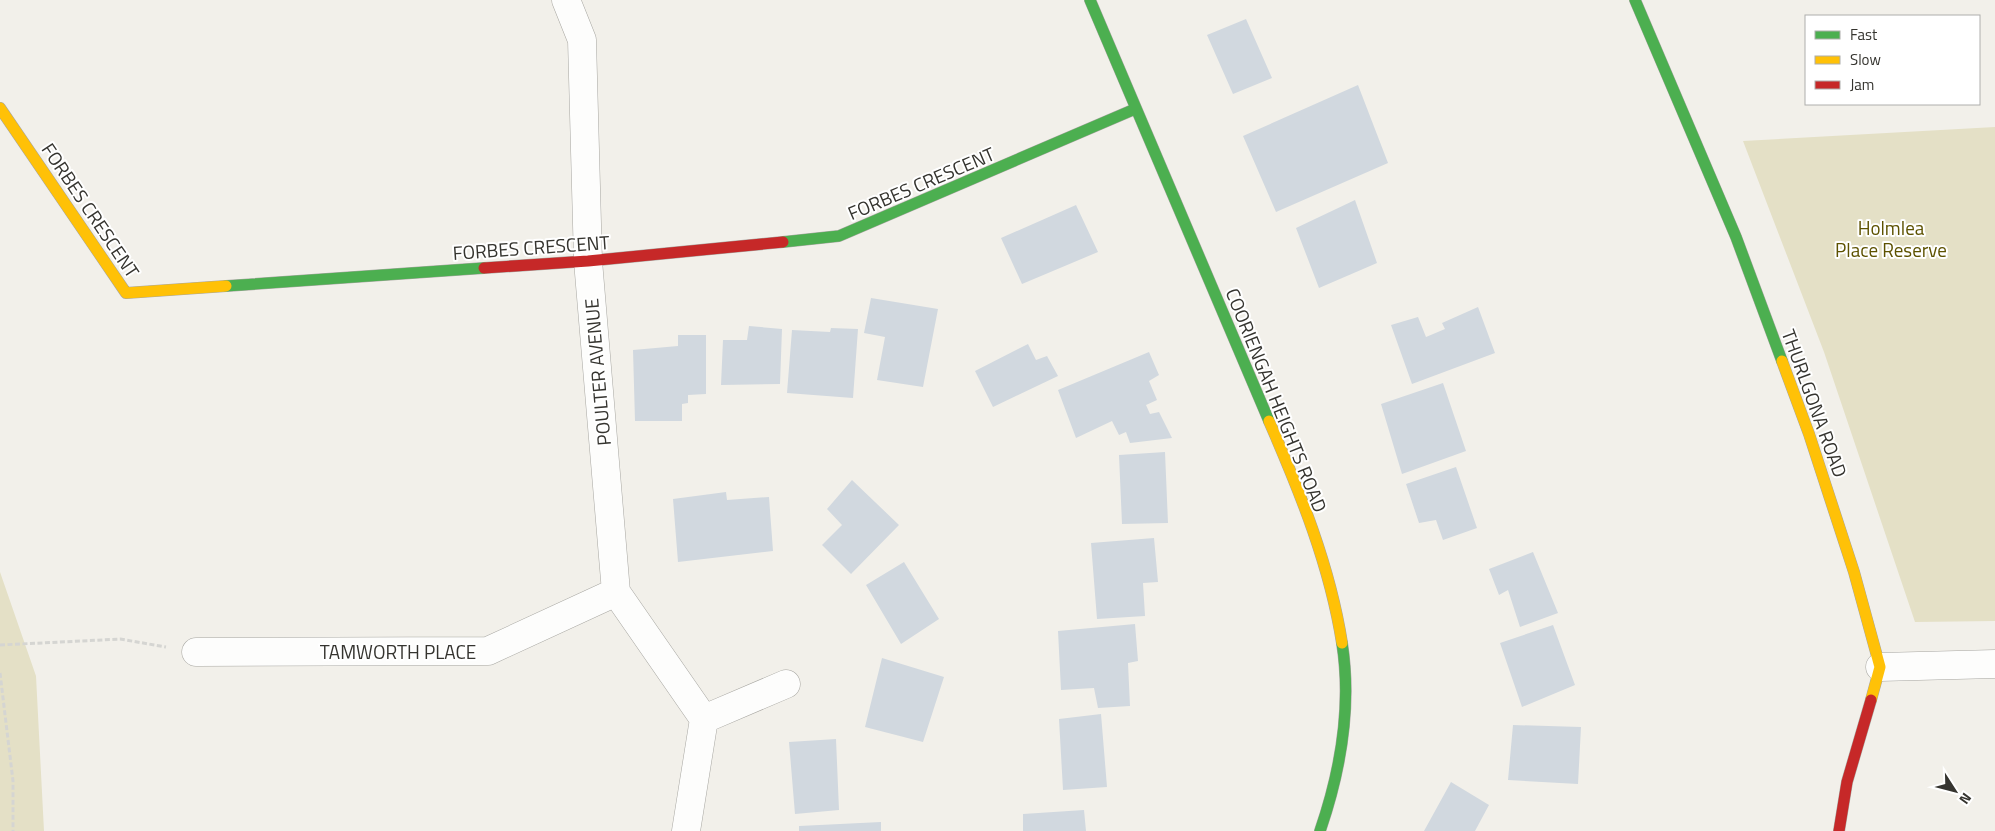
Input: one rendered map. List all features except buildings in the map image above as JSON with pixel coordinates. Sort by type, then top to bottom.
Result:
[{"type":"street","name":"POULTER AVENUE","points":[[566,0],[582,40],[588,261],[616,592],[704,719]]},
{"type":"street","name":"COORIENGAH HEIGHTS ROAD","points":[[1090,0],[1289,468],[1319,551],[1338,615],[1344,657],[1344,726],[1335,785],[1320,831]]},
{"type":"street","name":"THURLGONA ROAD","points":[[1639,1],[1736,237],[1809,434],[1854,572],[1880,667]]},
{"type":"street","name":"FORBES CRESCENT","points":[[0,108],[126,293],[588,261],[839,236],[1135,109]]},
{"type":"street","name":"TAMWORTH PLACE","points":[[196,652],[488,651],[616,592]]},
{"type":"street","points":[[1838,831],[1847,782],[1880,667],[1995,664]]},
{"type":"street","points":[[686,831],[704,719],[786,684]]},
{"type":"path","points":[[0,645],[120,639],[196,652]]},
{"type":"path","points":[[0,673],[13,781],[13,831]]},
{"type":"green space","name":"Holmlea Place Reserve","points":[[1995,127],[1995,621],[1915,622],[1824,352],[1743,141]]},
{"type":"green space","points":[[0,572],[36,676],[44,831],[0,831]]},
{"type":"traffic: fast","points":[[1090,0],[1269,421]]},
{"type":"traffic: fast","points":[[1635,0],[1736,237],[1782,361]]},
{"type":"traffic: fast","points":[[783,242],[839,236],[1135,109]]},
{"type":"traffic: fast","points":[[226,286],[484,268]]},
{"type":"traffic: fast","points":[[1320,831],[1334,785],[1343,738],[1346,691],[1342,643]]},
{"type":"traffic: slow","points":[[0,108],[126,293],[226,286]]},
{"type":"traffic: slow","points":[[1782,361],[1809,434],[1854,572],[1880,667],[1871,700]]},
{"type":"traffic: slow","points":[[1269,421],[1313,530],[1330,586],[1342,643]]},
{"type":"traffic: jam","points":[[484,268],[588,261],[783,242]]},
{"type":"traffic: jam","points":[[1839,831],[1847,782],[1871,700]]}]
